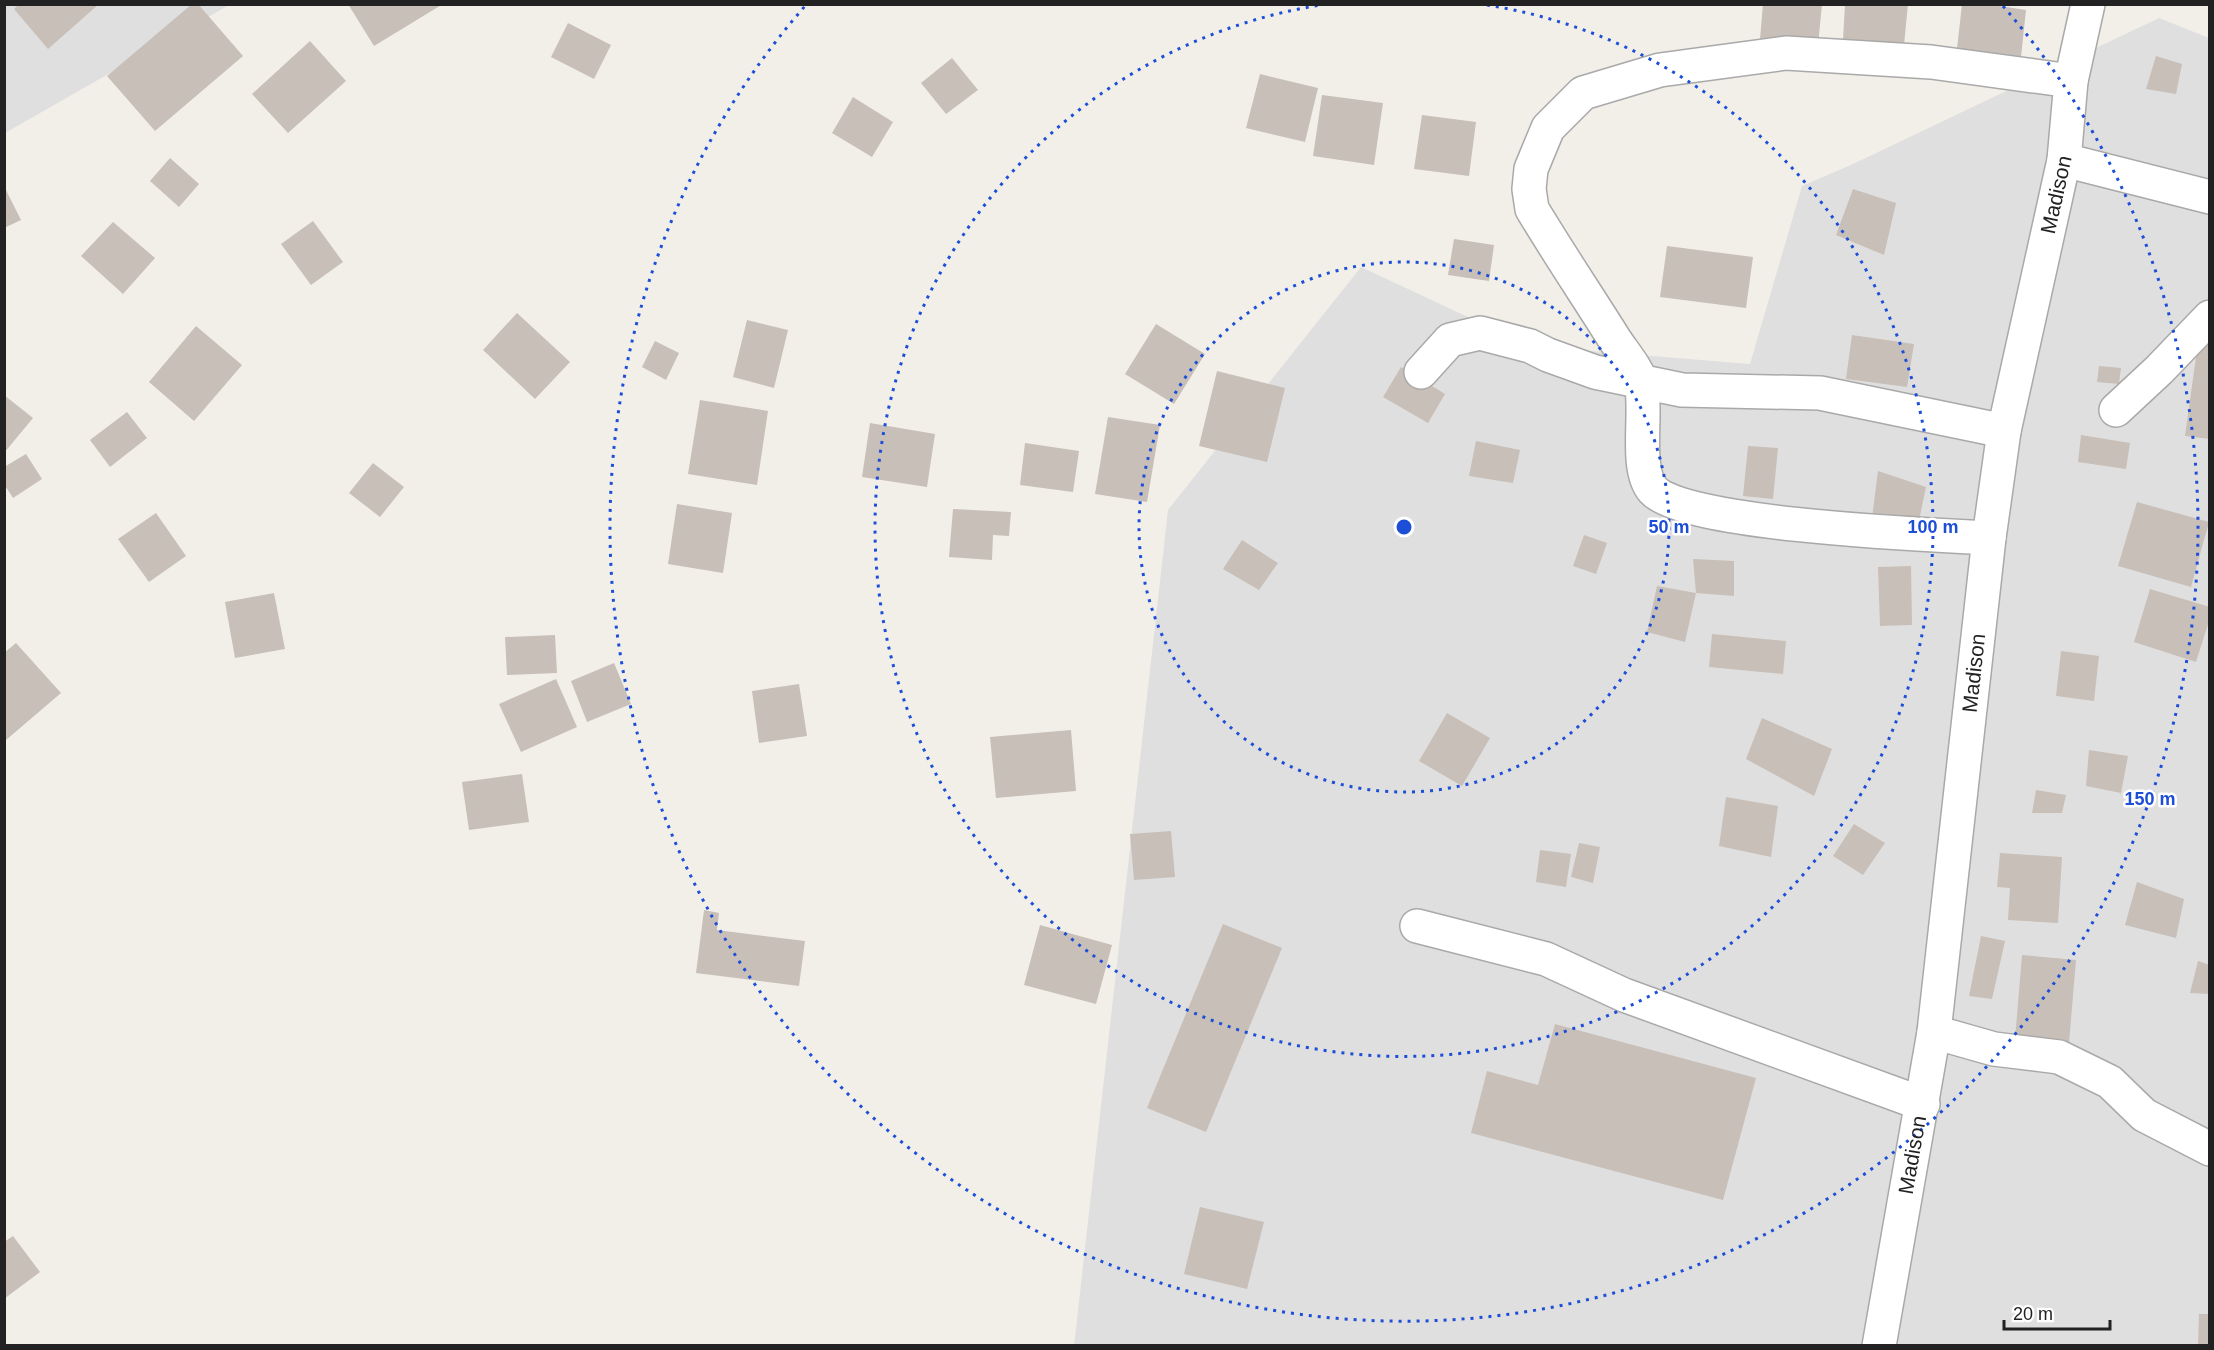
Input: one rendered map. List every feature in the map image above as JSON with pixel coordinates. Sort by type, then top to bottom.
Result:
[{"type":"street","name":"Madison","points":[[1880,1346],[1934,1032],[1989,538],[2004,431],[2064,160],[2071,81],[2088,4]]},
{"type":"street","points":[[1989,538],[1826,527],[1723,514],[1665,499],[1652,489],[1644,467],[1641,382],[1532,209],[1529,189],[1531,169],[1548,128],[1583,93],[1660,70],[1786,52],[1931,62],[2071,81]]},
{"type":"street","points":[[2064,160],[2210,197]]},
{"type":"street","points":[[2116,410],[2159,370],[2210,317]]},
{"type":"street","points":[[1421,372],[1450,340],[1480,333],[1530,346],[1595,372],[1682,390],[1820,393],[2004,431]]},
{"type":"street","points":[[1417,926],[1546,959],[1624,995],[1923,1104]]},
{"type":"street","points":[[1934,1032],[1994,1049],[2059,1058],[2110,1082],[2144,1115],[2210,1149]]},
{"type":"shaded area","points":[[5,5],[229,5],[5,133]]},
{"type":"shaded area","points":[[2159,18],[2209,38],[2209,1345],[1074,1346],[1168,510],[1361,267],[1530,346],[1750,364],[1802,186],[1853,164]]},
{"type":"building","points":[[19,4],[99,4],[48,49],[14,9]]},
{"type":"building","points":[[192,4],[198,4],[243,56],[155,131],[107,76]]},
{"type":"building","points":[[348,4],[443,4],[374,46]]},
{"type":"building","points":[[1763,4],[1822,4],[1817,56],[1759,51]]},
{"type":"building","points":[[1845,4],[1908,4],[1904,45],[1843,40]]},
{"type":"building","points":[[1962,4],[1986,4],[2026,10],[2020,66],[1956,58]]},
{"type":"building","points":[[568,23],[611,45],[594,79],[551,57]]},
{"type":"building","points":[[310,41],[346,81],[288,133],[252,94]]},
{"type":"building","points":[[2156,56],[2182,64],[2176,94],[2146,89]]},
{"type":"building","points":[[952,58],[978,90],[946,114],[921,83]]},
{"type":"building","points":[[1260,74],[1318,88],[1305,142],[1246,128]]},
{"type":"building","points":[[1322,95],[1383,103],[1374,165],[1313,156]]},
{"type":"building","points":[[853,97],[893,122],[872,157],[832,133]]},
{"type":"building","points":[[1422,115],[1476,122],[1469,176],[1414,169]]},
{"type":"building","points":[[170,158],[199,184],[179,207],[150,181]]},
{"type":"building","points":[[4,186],[21,220],[4,228]]},
{"type":"building","points":[[1853,189],[1896,203],[1884,255],[1836,235]]},
{"type":"building","points":[[313,221],[343,262],[311,285],[281,244]]},
{"type":"building","points":[[113,222],[155,258],[123,294],[81,256]]},
{"type":"building","points":[[1454,239],[1494,245],[1489,281],[1448,275]]},
{"type":"building","points":[[1667,246],[1753,257],[1746,308],[1660,297]]},
{"type":"building","points":[[517,313],[570,362],[535,399],[483,350]]},
{"type":"building","points":[[747,320],[788,330],[774,388],[733,377]]},
{"type":"building","points":[[1156,324],[1205,354],[1174,404],[1125,374]]},
{"type":"building","points":[[196,326],[242,365],[194,421],[149,382]]},
{"type":"building","points":[[1852,335],[1914,344],[1907,387],[1846,379]]},
{"type":"building","points":[[655,341],[679,353],[666,380],[642,367]]},
{"type":"building","points":[[2198,343],[2210,344],[2210,439],[2185,436]]},
{"type":"building","points":[[2099,366],[2121,368],[2119,384],[2097,382]]},
{"type":"building","points":[[1401,367],[1445,394],[1428,423],[1383,397]]},
{"type":"building","points":[[1217,371],[1285,388],[1267,462],[1199,446]]},
{"type":"building","points":[[4,395],[33,418],[4,453]]},
{"type":"building","points":[[700,400],[768,411],[757,485],[688,474]]},
{"type":"building","points":[[127,412],[147,438],[110,467],[90,440]]},
{"type":"building","points":[[1108,417],[1160,425],[1147,502],[1095,494]]},
{"type":"building","points":[[870,423],[935,434],[927,487],[862,477]]},
{"type":"building","points":[[2081,435],[2130,443],[2126,469],[2078,462]]},
{"type":"building","points":[[1476,441],[1520,450],[1513,483],[1469,476]]},
{"type":"building","points":[[1025,443],[1079,451],[1073,492],[1020,485]]},
{"type":"building","points":[[1748,446],[1778,448],[1773,499],[1743,496]]},
{"type":"building","points":[[26,454],[42,479],[13,498],[4,484],[4,467]]},
{"type":"building","points":[[373,463],[404,487],[380,517],[349,493]]},
{"type":"building","points":[[1878,471],[1926,487],[1917,530],[1872,518]]},
{"type":"building","points":[[2137,502],[2209,522],[2191,587],[2118,566]]},
{"type":"building","points":[[677,504],[732,513],[723,573],[668,564]]},
{"type":"building","points":[[953,509],[1011,512],[1009,536],[993,535],[992,560],[949,557]]},
{"type":"building","points":[[156,513],[186,556],[149,582],[118,539]]},
{"type":"building","points":[[1584,535],[1607,543],[1596,574],[1573,566]]},
{"type":"building","points":[[1242,540],[1278,563],[1259,590],[1223,569]]},
{"type":"building","points":[[1693,559],[1734,561],[1734,596],[1696,593]]},
{"type":"building","points":[[1911,566],[1912,625],[1880,626],[1878,567]]},
{"type":"building","points":[[1657,586],[1696,593],[1685,642],[1647,632]]},
{"type":"building","points":[[2150,589],[2210,607],[2210,618],[2196,662],[2134,642]]},
{"type":"building","points":[[274,593],[285,649],[235,658],[225,602]]},
{"type":"building","points":[[1712,634],[1786,641],[1783,674],[1709,667]]},
{"type":"building","points":[[555,635],[557,673],[507,675],[505,637]]},
{"type":"building","points":[[16,643],[61,693],[6,740],[4,653]]},
{"type":"building","points":[[2061,651],[2099,656],[2094,701],[2056,696]]},
{"type":"building","points":[[614,663],[631,704],[587,722],[571,681]]},
{"type":"building","points":[[556,679],[577,727],[521,752],[499,704]]},
{"type":"building","points":[[799,684],[807,736],[759,743],[752,691]]},
{"type":"building","points":[[1447,713],[1490,738],[1462,786],[1419,761]]},
{"type":"building","points":[[1762,718],[1832,749],[1814,796],[1746,759]]},
{"type":"building","points":[[1071,730],[1076,791],[996,798],[990,737]]},
{"type":"building","points":[[2089,750],[2128,756],[2121,793],[2086,786]]},
{"type":"building","points":[[522,774],[529,822],[469,830],[462,782]]},
{"type":"building","points":[[2036,790],[2066,795],[2062,813],[2032,813]]},
{"type":"building","points":[[1726,797],[1778,806],[1771,857],[1719,846]]},
{"type":"building","points":[[1854,824],[1885,843],[1863,875],[1833,856]]},
{"type":"building","points":[[1171,831],[1175,877],[1134,880],[1130,834]]},
{"type":"building","points":[[1579,843],[1600,847],[1593,883],[1571,877]]},
{"type":"building","points":[[1540,850],[1571,854],[1566,887],[1536,882]]},
{"type":"building","points":[[2000,853],[2062,857],[2058,923],[2008,920],[2010,888],[1997,887]]},
{"type":"building","points":[[2137,882],[2184,899],[2176,938],[2125,925]]},
{"type":"building","points":[[704,910],[719,913],[717,930],[805,941],[799,986],[696,973]]},
{"type":"building","points":[[1223,924],[1282,948],[1206,1132],[1147,1108]]},
{"type":"building","points":[[1040,925],[1112,945],[1096,1004],[1024,985]]},
{"type":"building","points":[[1981,936],[2005,941],[1992,999],[1969,996]]},
{"type":"building","points":[[2022,955],[2076,960],[2069,1043],[2015,1039]]},
{"type":"building","points":[[2198,961],[2210,965],[2210,994],[2190,993]]},
{"type":"building","points":[[1555,1024],[1756,1078],[1723,1200],[1471,1133],[1487,1071],[1538,1085]]},
{"type":"building","points":[[1200,1207],[1264,1222],[1247,1289],[1184,1274]]},
{"type":"building","points":[[13,1236],[40,1272],[4,1299],[4,1242]]},
{"type":"building","points":[[2199,1314],[2210,1314],[2210,1346],[2198,1346]]}]
